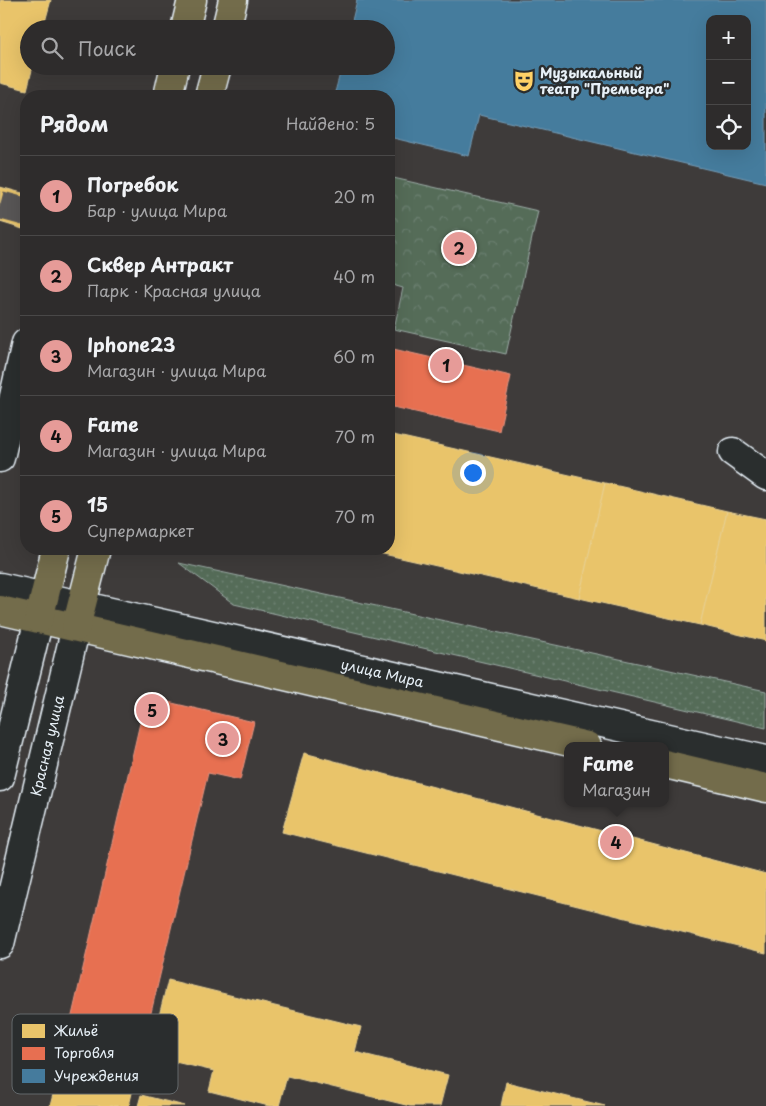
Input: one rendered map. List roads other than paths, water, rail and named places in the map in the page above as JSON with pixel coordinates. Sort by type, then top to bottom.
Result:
[{"type":"main road","points":[[187,20],[192,0]]},
{"type":"main road","points":[[228,20],[233,0]]},
{"type":"main road","points":[[169,90],[173,75]]},
{"type":"main road","points":[[211,90],[215,75]]},
{"type":"main road","points":[[42,608],[55,555]]},
{"type":"main road","name":"Красная улица","points":[[79,616],[94,555]]},
{"type":"main road","name":"улица Мира","points":[[0,610],[42,608],[79,616],[571,742]]},
{"type":"main road","points":[[669,765],[766,788]]},
{"type":"street","points":[[0,458],[20,370]]},
{"type":"street","points":[[733,452],[766,476]]},
{"type":"street","name":"улица Мира","points":[[0,587],[42,608]]},
{"type":"street","points":[[0,777],[42,608]]},
{"type":"street","name":"улица Мира","points":[[79,616],[766,760]]},
{"type":"street","name":"Красная улица","points":[[0,944],[79,616]]},
{"type":"tunnel","points":[[0,205],[20,210]]},
{"type":"place","name":"Музыкальный театр \"Премьера\"","points":[[524,81]]},
{"type":"place","name":"Сквер Антракт","points":[[459,248]]},
{"type":"place","name":"Погребок","points":[[446,365]]},
{"type":"place","name":"15","points":[[152,710]]},
{"type":"place","name":"Iphone23","points":[[223,739]]},
{"type":"place","name":"Fame","points":[[616,842]]}]
